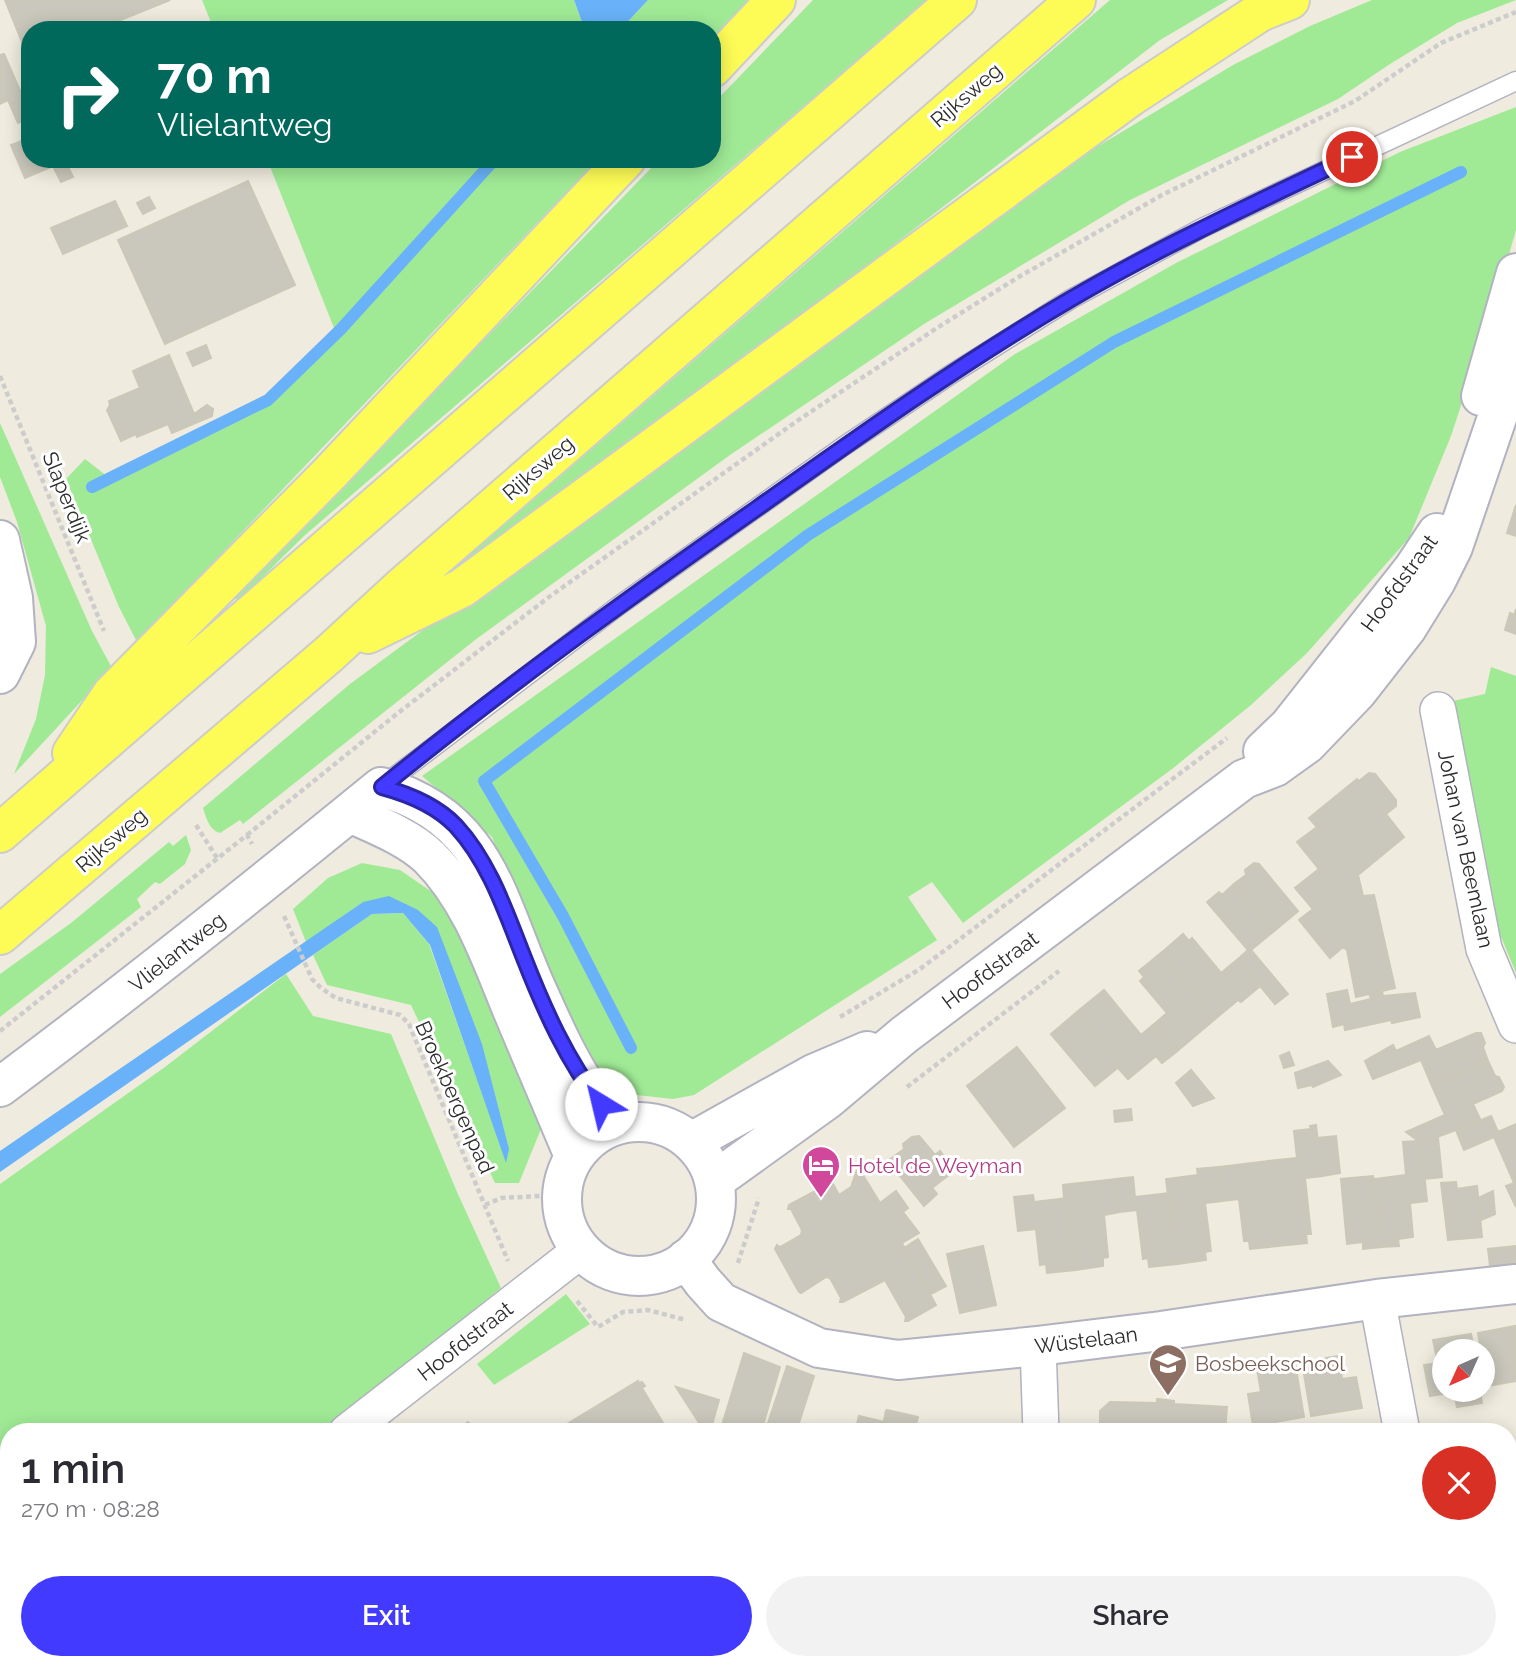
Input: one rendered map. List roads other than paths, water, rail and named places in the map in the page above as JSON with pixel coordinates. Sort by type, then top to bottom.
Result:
[{"type":"main road","points":[[721,58],[776,0]]},
{"type":"main road","points":[[0,833],[957,0]]},
{"type":"main road","name":"Rijksweg","points":[[0,935],[329,653],[404,584],[1076,0]]},
{"type":"main road","points":[[329,653],[462,588],[1130,97],[1260,12],[1290,0]]},
{"type":"main road","points":[[40,799],[112,694],[330,473],[618,168]]},
{"type":"main road","name":"Hoofdstraat","points":[[714,1181],[828,1099],[904,1035],[1244,779],[1275,767],[1307,744],[1357,692],[1407,628],[1453,547],[1505,384],[1516,273]]},
{"type":"main road","points":[[0,540],[13,598],[16,642],[0,674]]},
{"type":"main road","points":[[382,787],[405,794],[441,813],[456,826],[479,856],[501,899],[534,982],[566,1050],[584,1083],[618,1124]]},
{"type":"main road","name":"Vlielantweg","points":[[0,1087],[98,1014],[382,787]]},
{"type":"main road","points":[[350,813],[394,833],[427,855],[447,877],[485,944],[574,1156]]},
{"type":"main road","name":"Hoofdstraat","points":[[691,1142],[813,1074],[904,1035]]},
{"type":"main road","points":[[644,1121],[669,1128],[691,1142],[705,1160],[714,1181],[717,1200],[714,1224],[698,1248],[667,1272],[637,1276],[610,1271],[581,1250],[566,1226],[561,1195],[565,1175],[574,1156],[593,1136],[618,1124],[644,1121]]},
{"type":"main road","name":"Wüstelaan","points":[[686,1259],[721,1302],[819,1348],[898,1360],[1161,1331],[1377,1299],[1516,1284]]},
{"type":"street","name":"Johan van Beemlaan","points":[[1438,710],[1484,948],[1516,1025]]},
{"type":"street","name":"Hoofdstraat","points":[[359,1423],[581,1250]]},
{"type":"street","points":[[1377,1299],[1400,1423]]},
{"type":"street","points":[[1038,1346],[1041,1423]]},
{"type":"lane","name":"Vlielantweg","points":[[382,787],[503,692],[662,574],[855,439],[1071,299],[1202,228],[1516,80]]},
{"type":"water","points":[[574,0],[648,0],[628,21],[582,21]]},
{"type":"water","points":[[389,896],[418,910],[437,927],[482,1044],[509,1149],[506,1163],[430,945],[403,913],[372,914],[0,1172],[0,1151],[363,902]]},
{"type":"waterway","points":[[92,487],[268,400],[341,329],[487,168]]},
{"type":"waterway","points":[[631,1048],[563,916],[484,781],[808,535],[1114,342],[1461,172]]},
{"type":"place","name":"Hotel de Weyman","points":[[821,1199]]},
{"type":"place","name":"Bosbeekschool","points":[[1168,1397]]}]
